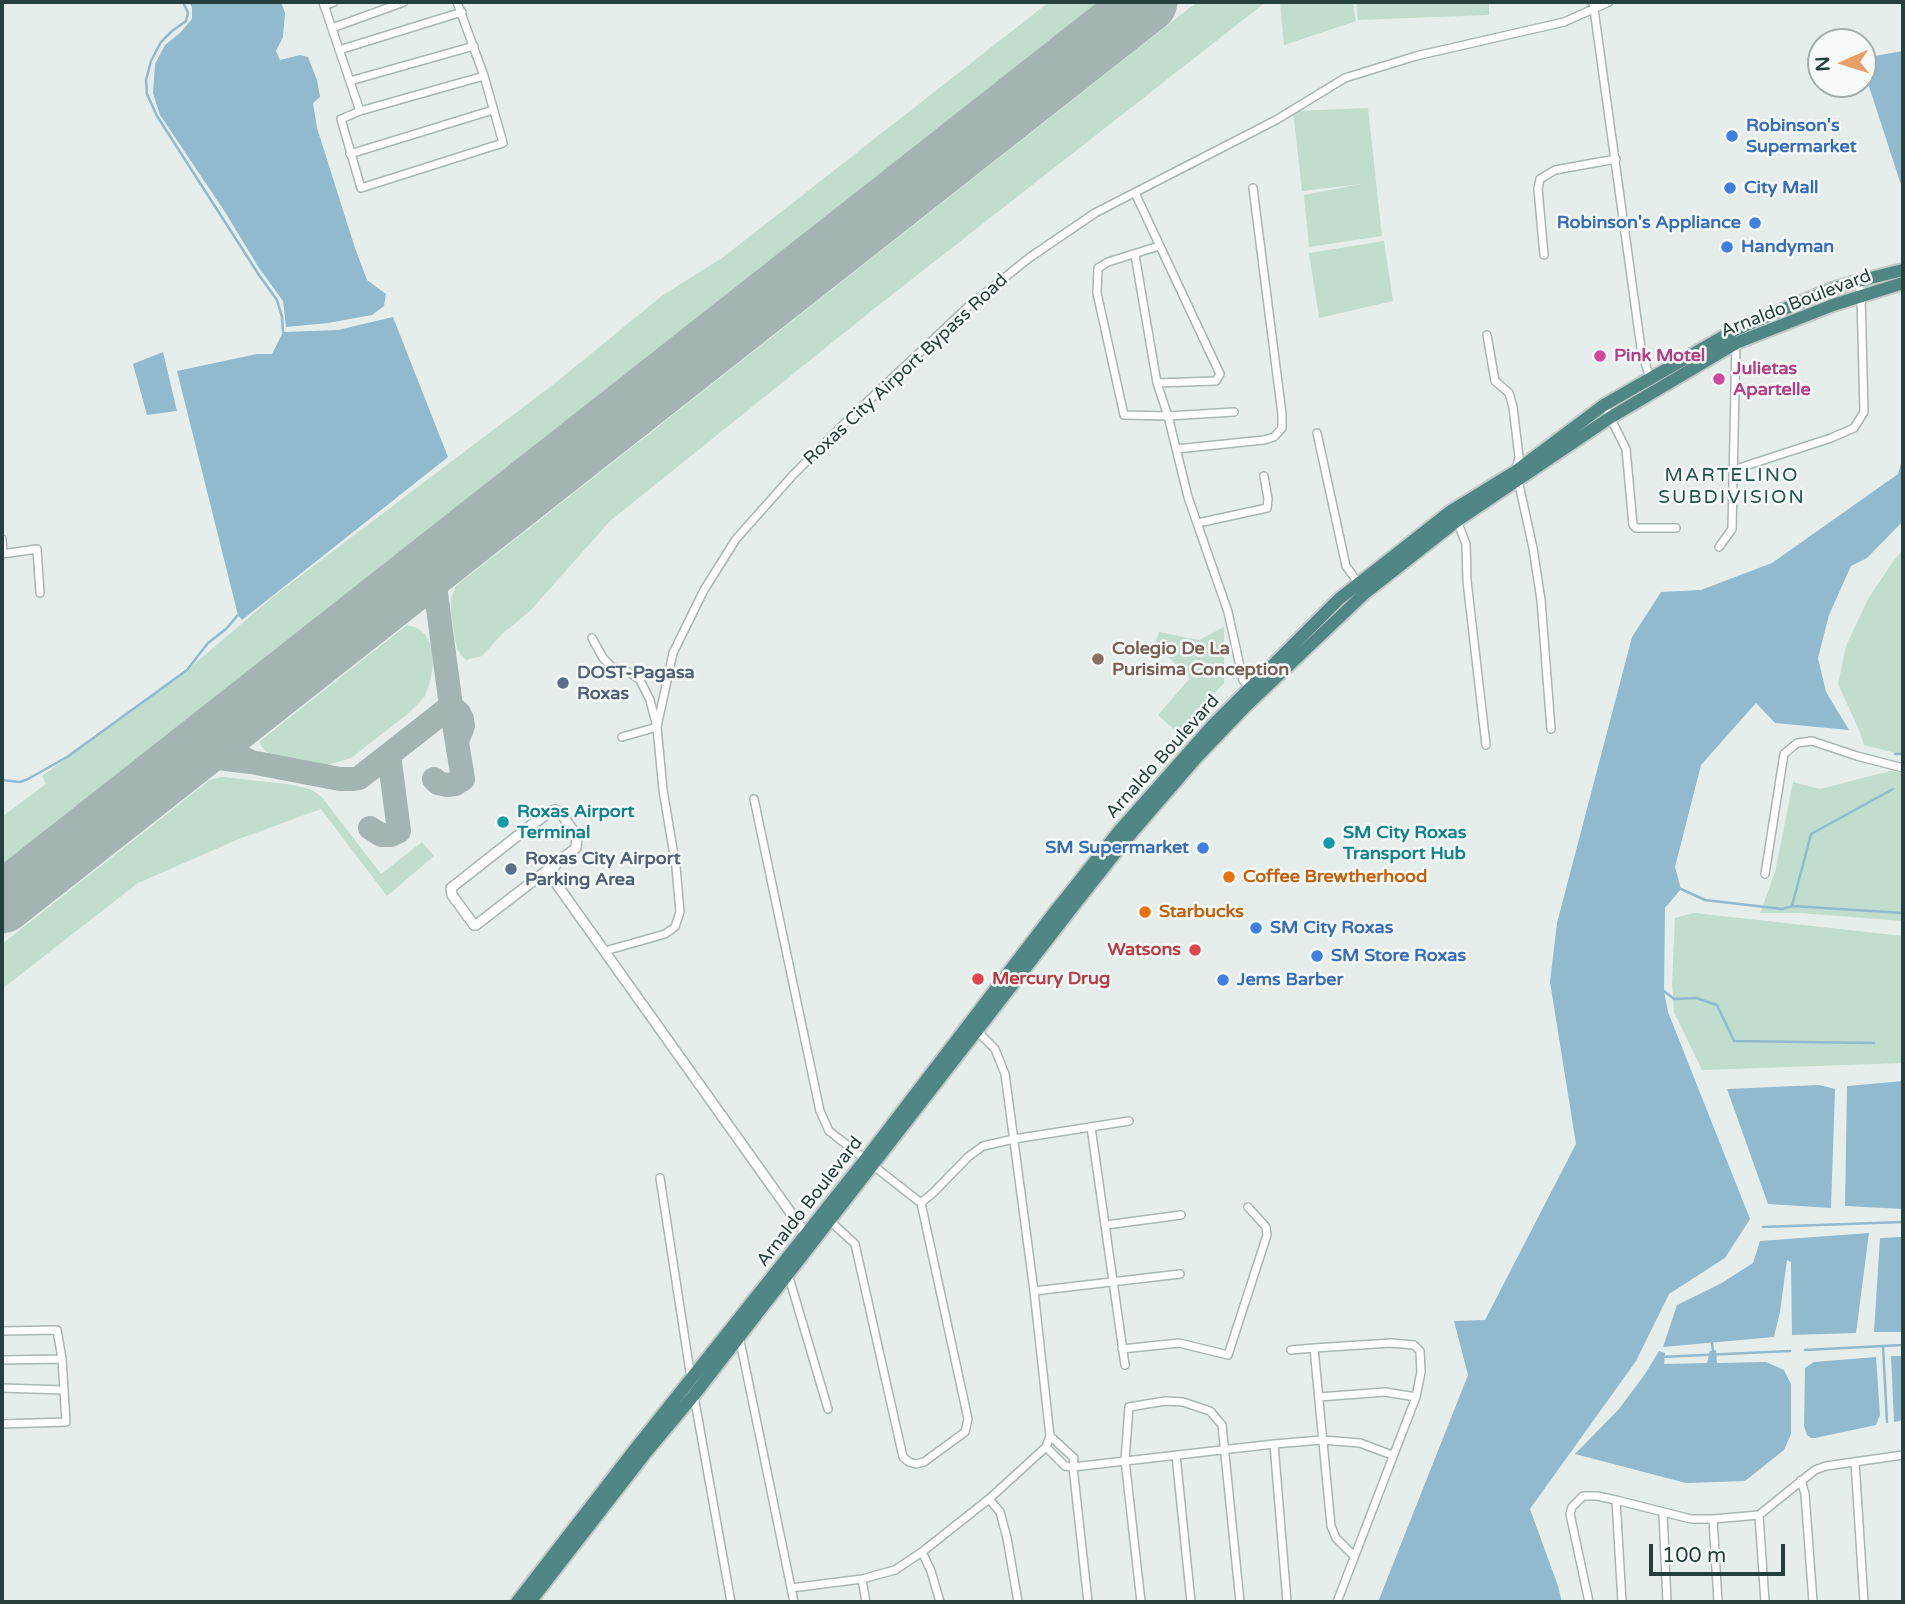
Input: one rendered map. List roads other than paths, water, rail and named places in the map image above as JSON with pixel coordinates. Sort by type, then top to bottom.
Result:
[{"type":"highway","name":"Arnaldo Boulevard","points":[[640,1451],[694,1395],[739,1335],[752,1311],[1124,834],[1197,757],[1241,704],[1362,588],[1454,516],[1518,475],[1607,411],[1735,337],[1829,290],[1903,270]]},
{"type":"highway","name":"Arnaldo Boulevard","points":[[1735,337],[1903,283]]},
{"type":"highway","name":"Arnaldo Boulevard","points":[[1241,704],[1250,688],[1339,599],[1362,588]]},
{"type":"highway","name":"Arnaldo Boulevard","points":[[517,1602],[530,1597],[691,1380],[787,1273],[809,1239],[829,1220],[869,1163]]},
{"type":"street","points":[[334,2],[324,4],[360,111]]},
{"type":"street","points":[[332,28],[404,2]]},
{"type":"street","points":[[457,2],[484,76],[503,143],[361,188],[341,119],[360,111],[484,76]]},
{"type":"street","points":[[1593,2],[1641,348],[1653,384]]},
{"type":"street","name":"Roxas City Airport Bypass Road","points":[[605,951],[665,934],[675,926],[680,912],[657,727],[673,653],[704,590],[736,539],[793,475],[848,420],[969,306],[1029,258],[1094,213],[1276,120],[1345,78],[1416,56],[1564,22],[1609,2]]},
{"type":"street","points":[[339,50],[462,12]]},
{"type":"street","points":[[350,81],[474,46]]},
{"type":"street","points":[[351,154],[493,110]]},
{"type":"street","points":[[1544,255],[1538,189],[1540,179],[1555,170],[1616,159]]},
{"type":"street","points":[[1176,449],[1264,440],[1274,437],[1282,428],[1253,188]]},
{"type":"street","points":[[1135,193],[1220,374],[1216,381],[1157,383]]},
{"type":"street","points":[[1159,246],[1108,262],[1098,268],[1097,293],[1124,415],[1168,416],[1234,412]]},
{"type":"street","points":[[1135,255],[1157,383],[1188,497],[1228,612],[1243,680],[1250,688]]},
{"type":"street","points":[[1733,470],[1854,428],[1864,412],[1861,295],[1858,281]]},
{"type":"street","points":[[1487,335],[1495,381],[1509,393],[1513,407],[1519,457],[1518,475],[1541,600],[1550,729]]},
{"type":"street","points":[[1719,547],[1732,529],[1735,337]]},
{"type":"street","points":[[1607,411],[1626,449],[1633,525],[1636,528],[1675,528]]},
{"type":"street","points":[[1317,433],[1346,566],[1362,588]]},
{"type":"street","points":[[1198,523],[1267,509],[1264,476]]},
{"type":"street","points":[[1454,516],[1466,544],[1486,745]]},
{"type":"street","points":[[2,539],[2,554],[37,550],[40,593]]},
{"type":"street","points":[[592,638],[603,658],[612,667],[627,671],[640,680],[650,700],[657,727],[622,737]]},
{"type":"street","points":[[1765,874],[1784,754],[1797,743],[1812,741],[1903,768]]},
{"type":"street","points":[[754,799],[820,1111],[830,1131],[921,1203],[968,1419],[965,1432],[924,1462],[916,1464],[903,1457],[855,1244],[829,1220]]},
{"type":"street","points":[[555,810],[560,812],[574,832],[577,842],[576,848],[557,863],[477,925],[472,923],[450,892],[451,888],[530,826],[555,810]]},
{"type":"street","points":[[557,863],[552,870],[553,879],[809,1239]]},
{"type":"street","points":[[538,877],[553,879]]},
{"type":"street","points":[[791,1588],[862,1579],[895,1570],[989,1499],[1046,1447],[1050,1436],[1005,1074],[995,1049],[973,1027]]},
{"type":"street","points":[[921,1203],[983,1146],[1129,1121]]},
{"type":"street","points":[[1091,1128],[1125,1365]]},
{"type":"street","points":[[660,1178],[691,1380],[732,1602]]},
{"type":"street","points":[[1122,1349],[1179,1343],[1228,1355],[1267,1235],[1266,1227],[1248,1207]]},
{"type":"street","points":[[1106,1225],[1181,1215]]},
{"type":"street","points":[[787,1273],[828,1409]]},
{"type":"street","points":[[1034,1292],[1180,1274]]},
{"type":"street","points":[[2,1331],[57,1329],[66,1422],[2,1424]]},
{"type":"street","points":[[739,1335],[794,1602]]},
{"type":"street","points":[[1291,1350],[1391,1343],[1413,1345],[1420,1351],[1421,1372],[1416,1397],[1337,1602]]},
{"type":"street","points":[[1314,1348],[1331,1526],[1336,1538],[1354,1556]]},
{"type":"street","points":[[2,1360],[62,1359]]},
{"type":"street","points":[[2,1388],[63,1390]]},
{"type":"street","points":[[1319,1398],[1385,1392],[1416,1397]]},
{"type":"street","points":[[1141,1602],[1125,1460],[1129,1407],[1164,1401],[1183,1402],[1210,1411],[1222,1425],[1240,1602]]},
{"type":"street","points":[[1050,1436],[1074,1458],[1088,1602]]},
{"type":"street","points":[[1046,1447],[1065,1466],[1073,1467],[1322,1440],[1360,1443],[1392,1455]]},
{"type":"street","points":[[1274,1444],[1287,1602]]},
{"type":"street","points":[[1176,1455],[1192,1602]]},
{"type":"street","points":[[1589,1602],[1570,1511],[1577,1500],[1586,1495],[1690,1519],[1713,1520],[1759,1515],[1815,1470],[1903,1455]]},
{"type":"street","points":[[1855,1462],[1864,1602]]},
{"type":"street","points":[[1801,1480],[1805,1494],[1813,1602]]},
{"type":"street","points":[[989,1499],[1000,1512],[1018,1602]]},
{"type":"street","points":[[1616,1500],[1622,1602]]},
{"type":"street","points":[[1663,1513],[1667,1602]]},
{"type":"street","points":[[1759,1515],[1765,1602]]},
{"type":"street","points":[[1713,1520],[1718,1602]]},
{"type":"street","points":[[922,1552],[940,1602]]},
{"type":"street","points":[[862,1579],[866,1602]]},
{"type":"water","points":[[189,2],[281,2],[285,13],[283,37],[276,51],[280,60],[300,55],[308,57],[320,97],[313,103],[317,128],[355,248],[367,280],[386,294],[384,306],[372,315],[286,327],[283,301],[160,115],[153,93],[155,64],[165,45],[192,19]]},
{"type":"water","points":[[1903,51],[1903,191],[1873,98],[1877,98],[1877,56]]},
{"type":"water","points":[[393,317],[448,457],[242,620],[238,615],[177,371],[257,354],[272,354],[283,332],[338,330]]},
{"type":"water","points":[[163,352],[177,411],[147,415],[133,364]]},
{"type":"water","points":[[1903,456],[1903,521],[1867,558],[1851,566],[1829,615],[1818,658],[1826,692],[1849,730],[1775,723],[1756,703],[1701,765],[1675,867],[1681,889],[1665,908],[1664,991],[1668,1012],[1750,1219],[1725,1258],[1669,1294],[1636,1361],[1530,1509],[1562,1602],[1378,1602],[1468,1375],[1454,1321],[1485,1320],[1576,1144],[1550,982],[1557,923],[1632,637],[1661,592],[1701,590],[1772,563],[1898,474]]},
{"type":"water","points":[[1903,1081],[1903,1209],[1845,1206],[1847,1086]]},
{"type":"water","points":[[1819,1085],[1835,1089],[1831,1208],[1768,1204],[1727,1089]]},
{"type":"water","points":[[1869,1233],[1856,1333],[1792,1335],[1791,1262],[1787,1260],[1774,1337],[1663,1347],[1677,1305],[1720,1284],[1753,1263],[1760,1241]]},
{"type":"water","points":[[1903,1237],[1903,1332],[1874,1332],[1880,1238]]},
{"type":"water","points":[[1716,1350],[1717,1363],[1766,1362],[1784,1370],[1791,1384],[1791,1434],[1784,1450],[1745,1481],[1686,1483],[1575,1454],[1619,1409],[1659,1351],[1665,1353],[1664,1364],[1707,1363],[1710,1351]]},
{"type":"water","points":[[1891,1356],[1903,1356],[1903,1420],[1894,1422]]},
{"type":"water","points":[[1876,1357],[1880,1415],[1876,1425],[1815,1438],[1807,1435],[1804,1426],[1805,1368],[1814,1362]]},
{"type":"waterway","points":[[183,2],[188,13],[186,21],[161,42],[151,61],[146,80],[147,94],[157,116],[277,300],[283,332]]},
{"type":"waterway","points":[[2,780],[20,782],[67,757],[187,670],[208,643],[238,615]]},
{"type":"waterway","points":[[1895,754],[1903,754]]},
{"type":"waterway","points":[[1681,889],[1705,900],[1782,909],[1792,906],[1811,834],[1893,789]]},
{"type":"waterway","points":[[1792,906],[1903,913]]},
{"type":"waterway","points":[[1664,991],[1674,999],[1696,998],[1717,1005],[1734,1041],[1874,1043]]},
{"type":"waterway","points":[[1763,1227],[1903,1222]]},
{"type":"waterway","points":[[1712,1343],[1713,1351]]},
{"type":"waterway","points":[[1805,1350],[1903,1345]]},
{"type":"waterway","points":[[1883,1346],[1887,1422]]},
{"type":"waterway","points":[[1661,1357],[1790,1351]]},
{"type":"place","name":"Robinson's Supermarket","points":[[1732,136]]},
{"type":"place","name":"City Mall","points":[[1730,188]]},
{"type":"place","name":"Robinson's Appliance","points":[[1755,223]]},
{"type":"place","name":"Handyman","points":[[1727,247]]},
{"type":"place","name":"Pink Motel","points":[[1600,356]]},
{"type":"place","name":"Julietas Apartelle","points":[[1719,379]]},
{"type":"place","name":"Colegio De La Purisima Conception","points":[[1098,659]]},
{"type":"place","name":"DOST-Pagasa Roxas","points":[[563,683]]},
{"type":"place","name":"Roxas Airport Terminal","points":[[503,822]]},
{"type":"place","name":"SM City Roxas Transport Hub","points":[[1329,843]]},
{"type":"place","name":"SM Supermarket","points":[[1203,848]]},
{"type":"place","name":"Roxas City Airport Parking Area","points":[[511,869]]},
{"type":"place","name":"Coffee Brewtherhood","points":[[1229,877]]},
{"type":"place","name":"Starbucks","points":[[1145,912]]},
{"type":"place","name":"SM City Roxas","points":[[1256,928]]},
{"type":"place","name":"Watsons","points":[[1195,950]]},
{"type":"place","name":"SM Store Roxas","points":[[1317,956]]},
{"type":"place","name":"Mercury Drug","points":[[978,979]]},
{"type":"place","name":"Jems Barber","points":[[1223,980]]},
{"type":"district","name":"MARTELINO SUBDIVISION","points":[[1732,487]]}]
